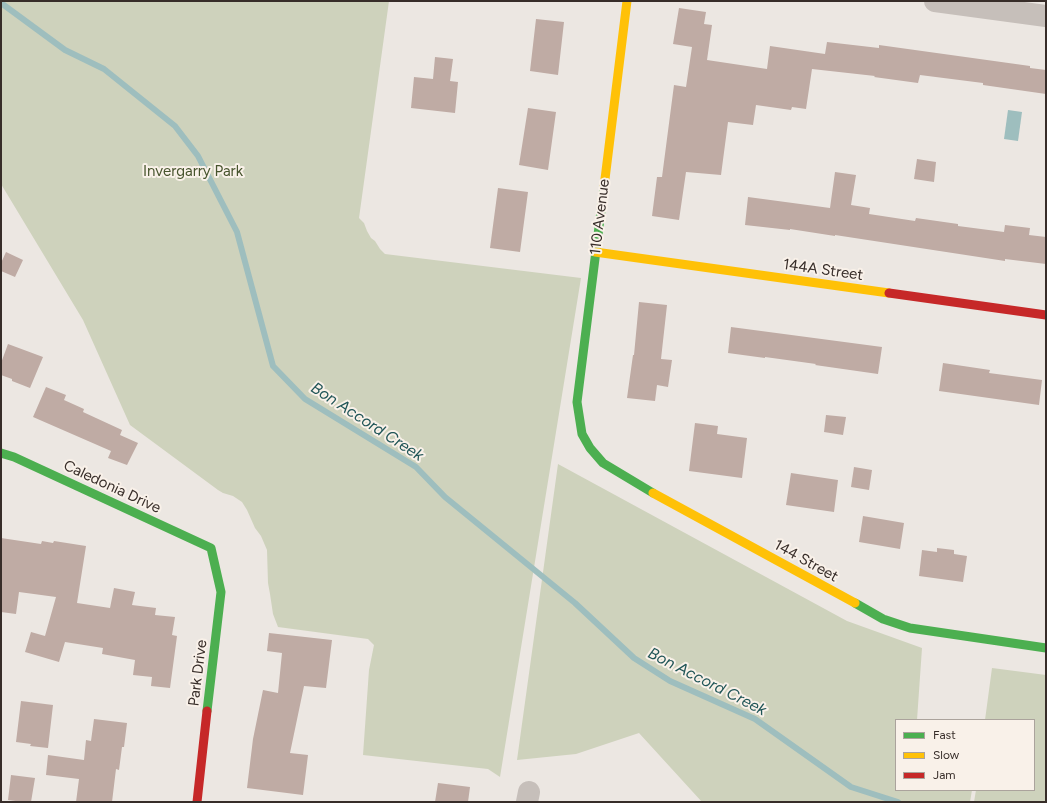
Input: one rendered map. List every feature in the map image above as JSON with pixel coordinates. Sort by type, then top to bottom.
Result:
[{"type":"street","name":"110 Avenue","points":[[582,434],[577,402],[627,1]]},
{"type":"street","points":[[935,1],[1046,16]]},
{"type":"street","name":"144A Street","points":[[595,252],[1046,315]]},
{"type":"street","name":"144 Street","points":[[582,434],[590,448],[603,463],[642,487],[883,619],[910,628],[1046,648]]},
{"type":"street","name":"Caledonia Drive","points":[[1,453],[14,457],[211,548]]},
{"type":"street","name":"Park Drive","points":[[197,802],[221,592],[211,548]]},
{"type":"green space","name":"Invergarry Park","points":[[1,1],[389,1],[359,218],[364,223],[371,238],[385,254],[581,278],[500,777],[488,769],[363,755],[369,670],[374,645],[368,639],[278,627],[273,614],[268,583],[267,550],[242,502],[233,496],[218,490],[130,425],[83,320],[1,184]]},
{"type":"green space","points":[[558,464],[847,621],[922,648],[917,719],[895,719],[895,791],[972,791],[970,802],[702,802],[639,733],[576,754],[517,760]]},
{"type":"green space","points":[[992,668],[1046,675],[1046,802],[974,802],[976,791],[1035,791],[1035,719],[985,719]]},
{"type":"water","points":[[1008,110],[1022,112],[1018,141],[1004,139]]},
{"type":"building","points":[[679,8],[706,12],[704,24],[712,25],[707,60],[767,69],[770,46],[825,54],[827,42],[879,48],[879,45],[1030,66],[1030,68],[1046,70],[1046,94],[983,85],[983,83],[920,75],[918,83],[874,77],[875,76],[812,69],[806,109],[792,107],[791,110],[756,105],[753,125],[728,122],[721,175],[686,172],[679,220],[652,216],[657,177],[662,177],[674,85],[686,87],[692,47],[673,44]]},
{"type":"building","points":[[536,19],[564,22],[558,75],[530,71]]},
{"type":"building","points":[[435,57],[453,59],[450,81],[458,82],[455,113],[411,108],[414,77],[433,79]]},
{"type":"building","points":[[528,108],[556,112],[548,170],[519,165]]},
{"type":"building","points":[[917,159],[936,162],[934,182],[914,179]]},
{"type":"building","points":[[835,172],[856,175],[851,205],[870,208],[869,214],[915,221],[916,218],[958,224],[958,226],[1004,232],[1005,225],[1030,228],[1029,235],[1046,237],[1046,264],[1005,259],[1005,261],[835,235],[745,225],[748,197],[830,208]]},
{"type":"building","points":[[498,188],[528,192],[520,252],[490,248]]},
{"type":"building","points":[[6,252],[23,260],[15,277],[1,271],[1,263]]},
{"type":"building","points":[[639,302],[667,305],[661,359],[672,360],[668,387],[657,385],[655,401],[627,398],[634,355]]},
{"type":"building","points":[[731,327],[882,347],[878,374],[815,365],[816,364],[728,353]]},
{"type":"building","points":[[8,344],[43,357],[30,388],[1,375],[1,363]]},
{"type":"building","points":[[943,363],[990,370],[989,373],[1042,380],[1039,405],[939,391]]},
{"type":"building","points":[[46,387],[66,395],[64,400],[84,409],[83,412],[122,430],[120,435],[138,443],[127,465],[108,458],[111,451],[33,417]]},
{"type":"building","points":[[826,415],[846,417],[843,435],[824,432]]},
{"type":"building","points":[[695,423],[718,426],[717,434],[747,438],[742,478],[689,471]]},
{"type":"building","points":[[854,467],[872,470],[869,490],[851,487]]},
{"type":"building","points":[[791,473],[838,480],[834,512],[786,505]]},
{"type":"building","points":[[863,516],[904,523],[900,549],[859,542]]},
{"type":"building","points":[[1,538],[41,544],[42,541],[53,543],[54,541],[86,546],[77,603],[110,608],[114,588],[135,592],[132,605],[156,608],[155,615],[175,617],[172,635],[177,636],[170,688],[151,686],[152,677],[133,675],[135,660],[102,654],[103,648],[65,642],[59,662],[25,652],[31,632],[45,636],[56,597],[19,592],[16,614],[1,612]]},
{"type":"building","points":[[937,548],[954,550],[954,554],[967,556],[963,582],[919,576],[922,550],[937,552]]},
{"type":"building","points":[[269,633],[332,640],[326,688],[304,686],[290,753],[308,755],[303,795],[247,788],[253,739],[263,690],[278,693],[282,653],[267,651]]},
{"type":"building","points":[[21,701],[53,705],[48,748],[30,746],[31,744],[16,742]]},
{"type":"building","points":[[94,719],[127,723],[124,747],[122,747],[119,770],[116,769],[112,802],[76,802],[79,779],[46,775],[48,755],[84,760],[86,740],[91,741]]},
{"type":"building","points":[[11,775],[35,778],[31,802],[8,800]]},
{"type":"building","points":[[438,783],[470,787],[468,802],[435,802]]},
{"type":"waterway","name":"Bon Accord Creek","points":[[1,3],[65,50],[104,69],[175,126],[198,156],[237,232],[273,366],[305,399],[416,467],[445,497],[575,603],[634,658],[670,681],[755,719],[851,787],[898,802]]},
{"type":"traffic: fast","points":[[604,187],[577,402],[582,434],[590,448],[603,463],[653,493]]},
{"type":"traffic: fast","points":[[1,453],[14,457],[211,548],[221,592],[207,711]]},
{"type":"traffic: fast","points":[[855,603],[883,619],[910,628],[1046,648]]},
{"type":"traffic: slow","points":[[604,187],[627,1]]},
{"type":"traffic: slow","points":[[595,252],[889,293]]},
{"type":"traffic: slow","points":[[653,493],[855,603]]},
{"type":"traffic: jam","points":[[889,293],[1046,315]]},
{"type":"traffic: jam","points":[[197,802],[207,711]]}]
